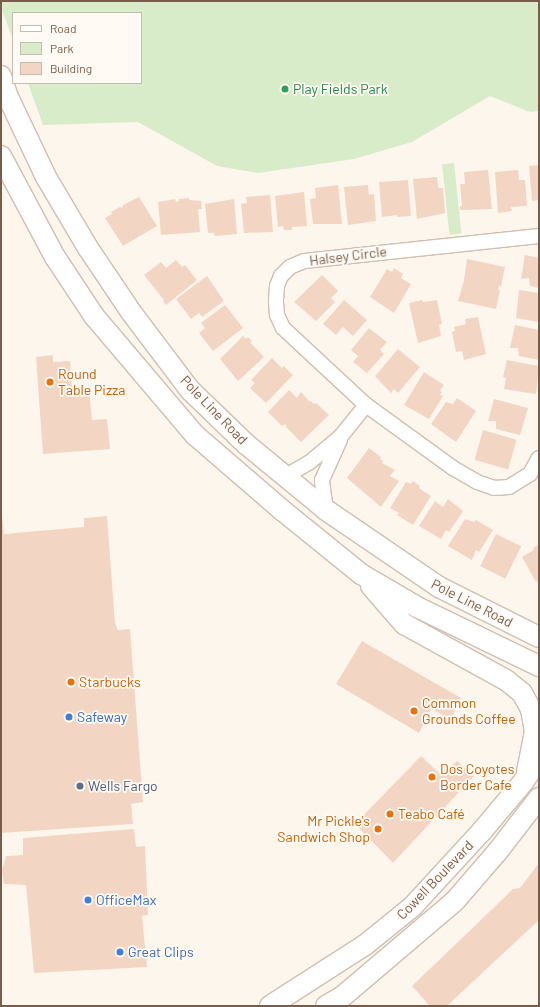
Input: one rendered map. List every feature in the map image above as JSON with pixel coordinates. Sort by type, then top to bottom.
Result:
[{"type":"main road","name":"Pole Line Road","points":[[1,76],[8,97],[46,177],[88,248],[131,312],[190,390],[246,444],[284,477],[326,510],[439,587],[539,636]]},
{"type":"main road","name":"Pole Line Road","points":[[1,156],[55,257],[94,316],[195,435],[282,510],[361,574],[417,607],[539,666]]},
{"type":"main road","points":[[361,574],[404,624],[506,680],[522,693],[531,710],[535,731],[524,781]]},
{"type":"main road","points":[[509,622],[539,620]]},
{"type":"main road","name":"Cowell Boulevard","points":[[270,1006],[365,945],[412,907],[482,832],[524,781],[539,758]]},
{"type":"main road","name":"Cowell Boulevard","points":[[326,1006],[343,996],[454,902],[498,851],[539,798]]},
{"type":"street","name":"Halsey Circle","points":[[539,236],[304,261],[290,267],[281,276],[278,286],[277,315],[284,328],[366,405],[453,468],[477,482],[494,488],[509,487],[520,482],[530,474],[539,458]]},
{"type":"street","points":[[284,477],[310,462],[342,436],[366,405]]},
{"type":"street","points":[[326,510],[322,480],[342,436]]},
{"type":"green space","name":"Play Fields Park","points":[[1,1],[539,1],[539,111],[530,112],[490,96],[412,142],[354,159],[258,173],[217,166],[138,122],[43,125],[28,84],[142,84],[142,12],[12,12],[12,37],[1,7]]},
{"type":"green space","points":[[454,163],[461,234],[449,235],[442,164]]},
{"type":"building","points":[[539,165],[539,200],[532,201],[529,166]]},
{"type":"building","points":[[488,170],[492,209],[460,210],[460,206],[462,206],[460,184],[465,184],[464,172]]},
{"type":"building","points":[[518,170],[519,180],[525,180],[527,206],[511,207],[512,211],[498,213],[495,172]]},
{"type":"building","points":[[437,177],[439,188],[443,188],[445,213],[417,219],[413,179]]},
{"type":"building","points":[[408,180],[411,216],[397,217],[397,215],[382,217],[379,182]]},
{"type":"building","points":[[338,185],[342,224],[313,224],[310,199],[316,198],[315,188]]},
{"type":"building","points":[[368,185],[369,195],[374,194],[376,221],[348,225],[344,187]]},
{"type":"building","points":[[304,192],[307,226],[292,227],[292,230],[284,230],[283,226],[278,227],[275,196]]},
{"type":"building","points":[[270,195],[273,232],[244,233],[241,204],[247,203],[246,197]]},
{"type":"building","points":[[139,197],[157,226],[123,246],[105,218],[112,214],[111,212],[120,207],[122,208],[123,205]]},
{"type":"building","points":[[189,198],[189,200],[201,201],[202,209],[198,209],[200,232],[161,235],[158,202],[175,199],[176,202],[179,201],[179,199]]},
{"type":"building","points":[[234,199],[237,234],[215,236],[214,233],[208,233],[205,204]]},
{"type":"building","points":[[525,255],[539,258],[539,288],[530,286],[529,278],[521,279]]},
{"type":"building","points":[[467,259],[505,267],[501,286],[499,286],[498,290],[500,290],[496,309],[458,301],[464,280]]},
{"type":"building","points":[[176,260],[182,267],[185,265],[197,280],[166,305],[163,301],[164,300],[144,275],[161,262],[166,268]]},
{"type":"building","points":[[394,268],[403,274],[401,278],[411,284],[394,313],[370,297],[387,269],[392,272]]},
{"type":"building","points":[[322,275],[338,291],[331,298],[335,302],[316,321],[294,302]]},
{"type":"building","points":[[207,276],[224,301],[202,317],[199,313],[191,319],[176,299]]},
{"type":"building","points":[[519,290],[539,293],[539,322],[516,318]]},
{"type":"building","points":[[344,300],[367,320],[353,336],[343,327],[336,335],[323,324]]},
{"type":"building","points":[[422,300],[423,302],[437,300],[442,324],[439,325],[441,336],[418,343],[409,303]]},
{"type":"building","points":[[225,305],[243,328],[213,351],[199,333],[205,328],[201,323]]},
{"type":"building","points":[[478,317],[486,354],[464,360],[462,351],[456,352],[452,332],[455,331],[454,327],[466,324],[465,319]]},
{"type":"building","points":[[515,325],[539,330],[539,360],[519,356],[518,348],[510,348]]},
{"type":"building","points":[[369,328],[387,342],[380,350],[384,354],[367,373],[353,362],[358,356],[351,350]]},
{"type":"building","points":[[243,336],[246,339],[248,337],[252,341],[250,342],[264,357],[238,381],[220,359]]},
{"type":"building","points":[[398,349],[420,367],[398,393],[394,389],[391,393],[375,376]]},
{"type":"building","points":[[53,355],[53,362],[70,361],[72,389],[89,388],[92,420],[107,419],[110,449],[43,454],[36,357]]},
{"type":"building","points":[[272,358],[282,368],[284,366],[293,375],[266,403],[250,388],[255,383],[251,380]]},
{"type":"building","points":[[507,360],[539,366],[536,394],[504,389],[506,378],[503,377]]},
{"type":"building","points":[[424,372],[444,385],[440,391],[442,392],[440,395],[443,396],[429,419],[404,405]]},
{"type":"building","points":[[289,390],[297,398],[301,392],[310,402],[311,401],[314,404],[316,403],[329,415],[301,442],[286,427],[286,424],[282,426],[268,412]]},
{"type":"building","points":[[457,398],[476,411],[456,442],[431,424],[446,402],[453,404]]},
{"type":"building","points":[[494,399],[528,408],[520,435],[496,429],[496,421],[488,421]]},
{"type":"building","points":[[483,430],[517,440],[508,469],[474,460]]},
{"type":"building","points":[[369,448],[381,457],[380,459],[383,461],[382,463],[395,470],[390,476],[399,481],[381,507],[347,478]]},
{"type":"building","points":[[413,481],[420,486],[419,488],[431,496],[413,525],[397,515],[399,513],[390,508],[406,482],[411,484]]},
{"type":"building","points":[[448,499],[463,511],[449,532],[446,530],[441,539],[419,526],[435,501],[443,507]]},
{"type":"building","name":"Safeway","points":[[1,516],[4,534],[84,527],[84,518],[107,516],[115,623],[118,630],[130,629],[143,802],[131,804],[133,824],[1,833]]},
{"type":"building","points":[[465,519],[474,522],[476,520],[493,530],[479,552],[476,550],[472,560],[448,546]]},
{"type":"building","points":[[496,534],[521,546],[505,579],[480,566]]},
{"type":"building","points":[[539,544],[539,580],[536,582],[522,557],[534,550],[533,548]]},
{"type":"building","points":[[362,641],[461,698],[451,719],[431,709],[419,733],[336,684]]},
{"type":"building","points":[[421,756],[442,776],[457,761],[474,776],[393,863],[355,824]]},
{"type":"building","name":"OfficeMax","points":[[134,829],[136,847],[145,846],[148,915],[142,916],[147,967],[34,973],[26,885],[4,884],[2,870],[6,856],[23,855],[23,838]]},
{"type":"building","points":[[539,863],[539,920],[447,1006],[430,1006],[412,986],[513,889],[520,888]]},
{"type":"place","name":"Play Fields Park","points":[[285,89]]},
{"type":"place","name":"Round Table Pizza","points":[[50,382]]},
{"type":"place","name":"Starbucks","points":[[71,682]]},
{"type":"place","name":"Common Grounds Coffee","points":[[414,711]]},
{"type":"place","name":"Safeway","points":[[69,717]]},
{"type":"place","name":"Dos Coyotes Border Cafe","points":[[432,777]]},
{"type":"place","name":"Wells Fargo","points":[[80,786]]},
{"type":"place","name":"Teabo Café","points":[[390,814]]},
{"type":"place","name":"Mr Pickle's Sandwich Shop","points":[[378,829]]},
{"type":"place","name":"OfficeMax","points":[[88,900]]},
{"type":"place","name":"Great Clips","points":[[120,952]]}]
